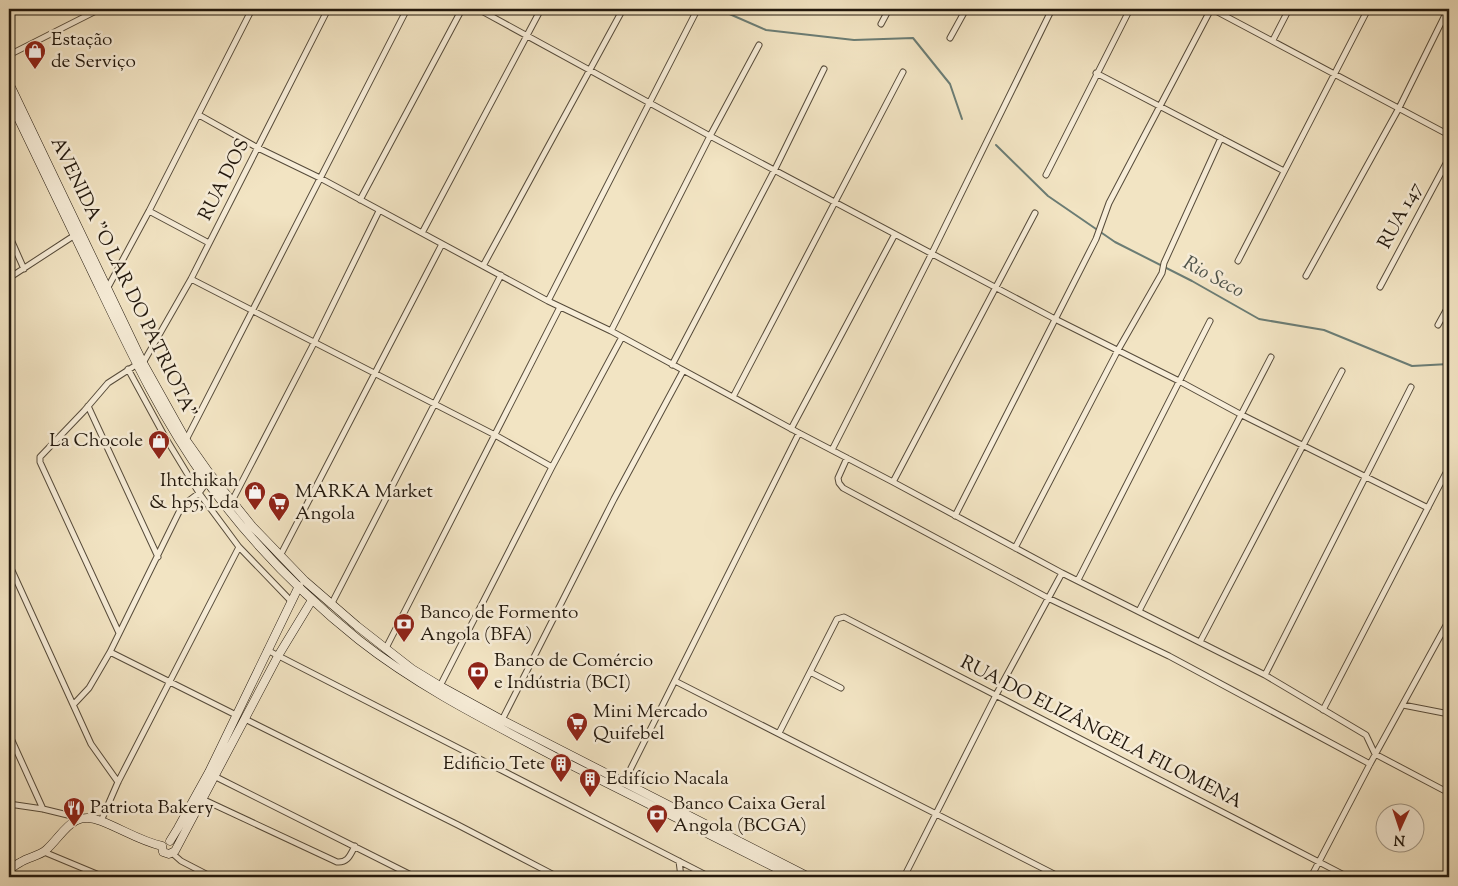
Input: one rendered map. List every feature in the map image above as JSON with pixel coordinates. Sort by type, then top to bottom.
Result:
[{"type":"main road","name":"AVENIDA \"O LAR DO PATRIOTA\"","points":[[9,83],[108,289],[140,364],[186,440],[232,501],[280,556],[331,605],[412,669],[440,686],[502,720],[810,877]]},
{"type":"main road","name":"AVENIDA \"O LAR DO PATRIOTA\"","points":[[9,99],[75,236],[171,426],[207,482],[237,520],[312,600],[361,641],[459,707],[794,877]]},
{"type":"main road","points":[[299,586],[198,794],[170,841],[166,841],[162,846],[163,852],[169,854],[174,851],[278,656],[312,600]]},
{"type":"main road","points":[[9,870],[22,861],[44,852],[70,824],[81,818],[92,818],[101,821],[149,843],[162,846]]},
{"type":"main road","points":[[170,841],[173,842],[174,851]]},
{"type":"street","points":[[9,55],[100,9]]},
{"type":"street","points":[[108,289],[252,9]]},
{"type":"street","name":"RUA DOS","points":[[140,364],[191,279],[328,9]]},
{"type":"street","points":[[186,440],[407,9]]},
{"type":"street","points":[[360,200],[462,9]]},
{"type":"street","points":[[478,9],[527,34],[710,136],[1055,319],[1428,508]]},
{"type":"street","points":[[422,233],[541,9]]},
{"type":"street","points":[[483,266],[623,9]]},
{"type":"street","points":[[881,24],[889,9]]},
{"type":"street","points":[[950,38],[966,9]]},
{"type":"street","points":[[832,450],[932,253],[1052,9]]},
{"type":"street","points":[[1046,175],[1130,9]]},
{"type":"street","points":[[955,516],[1096,239],[1109,204],[1211,9],[1273,40],[1449,135]]},
{"type":"street","points":[[1273,40],[1289,9]]},
{"type":"street","points":[[1238,261],[1368,9]]},
{"type":"street","points":[[1306,276],[1399,108],[1448,9]]},
{"type":"street","points":[[548,301],[696,12]]},
{"type":"street","points":[[611,331],[710,136],[759,45]]},
{"type":"street","points":[[672,365],[824,69]]},
{"type":"street","points":[[733,397],[904,72]]},
{"type":"street","points":[[1096,73],[1284,171]]},
{"type":"street","points":[[199,115],[548,301],[611,331],[1062,573],[1265,676],[1366,735],[1376,754],[1449,793]]},
{"type":"street","points":[[1015,548],[1118,350],[1162,273],[1164,263],[1221,138]]},
{"type":"street","name":"RUA 147","points":[[1380,287],[1449,158]]},
{"type":"street","points":[[232,501],[314,343],[379,211]]},
{"type":"street","points":[[149,212],[209,243]]},
{"type":"street","points":[[894,482],[1035,213]]},
{"type":"street","points":[[791,429],[895,234]]},
{"type":"street","points":[[9,235],[24,269]]},
{"type":"street","points":[[9,278],[75,236]]},
{"type":"street","points":[[280,556],[442,244]]},
{"type":"street","points":[[331,605],[500,275]]},
{"type":"street","points":[[191,279],[434,404],[552,468]]},
{"type":"street","points":[[1438,325],[1449,305]]},
{"type":"street","points":[[386,648],[560,307]]},
{"type":"street","points":[[1078,580],[1210,320]]},
{"type":"street","points":[[440,686],[622,337]]},
{"type":"street","points":[[1139,611],[1271,356]]},
{"type":"street","points":[[119,633],[40,460],[41,455],[108,383],[128,369],[140,364]]},
{"type":"street","points":[[128,369],[165,437],[199,493],[239,547],[292,601]]},
{"type":"street","points":[[1200,642],[1342,370]]},
{"type":"street","points":[[502,720],[611,505],[683,371]]},
{"type":"street","points":[[1265,676],[1411,387]]},
{"type":"street","points":[[88,406],[158,557]]},
{"type":"street","points":[[624,782],[798,433]]},
{"type":"street","points":[[846,458],[838,478],[838,483],[843,488],[1048,598],[1169,656],[1370,764]]},
{"type":"street","points":[[1324,710],[1449,467]]},
{"type":"street","points":[[74,704],[89,688],[110,652],[183,506],[199,493],[207,482]]},
{"type":"street","points":[[101,821],[118,782],[239,547]]},
{"type":"street","points":[[9,564],[91,744],[118,782]]},
{"type":"street","points":[[904,877],[996,695],[1062,573]]},
{"type":"street","name":"RUA DO ELIZÂNGELA FILOMENA","points":[[810,672],[840,617],[844,616],[1348,877]]},
{"type":"street","points":[[1311,877],[1449,620]]},
{"type":"street","points":[[267,650],[710,877]]},
{"type":"street","points":[[110,652],[236,715]]},
{"type":"street","points":[[779,733],[810,672],[841,688]]},
{"type":"street","points":[[675,681],[1060,877]]},
{"type":"street","points":[[1403,705],[1449,714]]},
{"type":"street","points":[[245,719],[449,820],[558,877]]},
{"type":"street","points":[[9,734],[43,809]]},
{"type":"street","points":[[214,776],[413,876]]},
{"type":"street","points":[[202,799],[336,862],[343,863],[348,859],[355,846]]},
{"type":"street","points":[[9,804],[43,809],[81,818]]},
{"type":"street","points":[[174,851],[181,861],[212,877]]},
{"type":"street","points":[[44,852],[104,877]]},
{"type":"street","points":[[679,861],[681,877]]},
{"type":"waterway","name":"Rio Seco","points":[[718,9],[766,30],[854,40],[913,38],[950,84],[962,119]]},
{"type":"waterway","name":"Rio Seco","points":[[996,145],[1048,196],[1115,242],[1192,281],[1259,319],[1324,330],[1412,366],[1449,364]]},
{"type":"place","name":"Estação de Serviço","points":[[35,70]]},
{"type":"place","name":"La Chocole","points":[[159,460]]},
{"type":"place","name":"Ihtchikah & hp5, Lda","points":[[255,511]]},
{"type":"place","name":"MARKA Market Angola","points":[[279,522]]},
{"type":"place","name":"Banco de Formento Angola (BFA)","points":[[404,643]]},
{"type":"place","name":"Banco de Comércio e Indústria (BCI)","points":[[478,691]]},
{"type":"place","name":"Mini Mercado Quifebel","points":[[577,742]]},
{"type":"place","name":"Edificio Tete","points":[[561,783]]},
{"type":"place","name":"Edifício Nacala","points":[[590,798]]},
{"type":"place","name":"Patriota Bakery","points":[[74,827]]},
{"type":"place","name":"Banco Caixa Geral Angola (BCGA)","points":[[657,834]]}]
